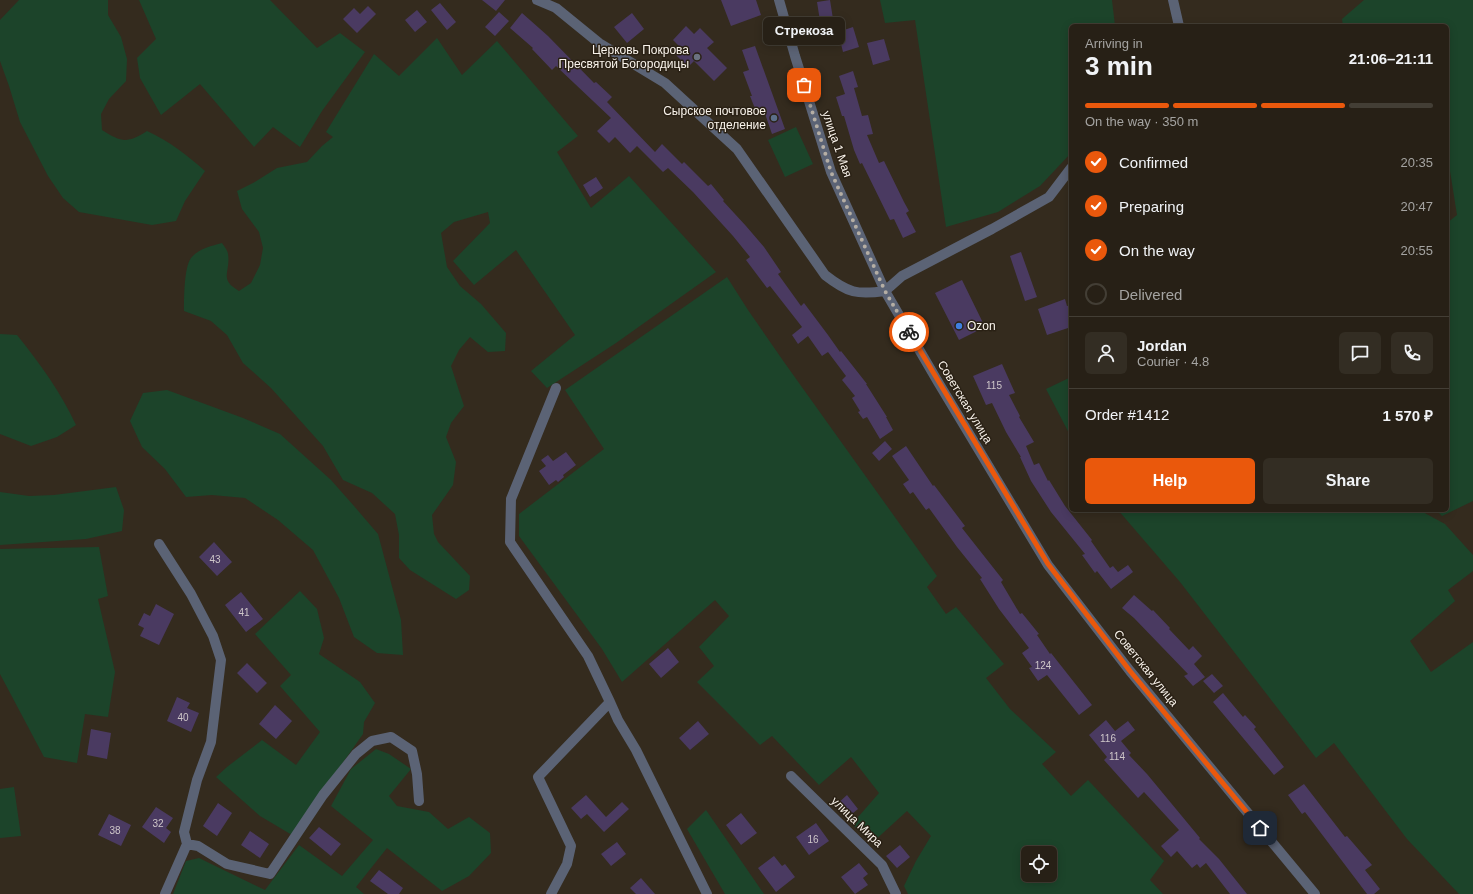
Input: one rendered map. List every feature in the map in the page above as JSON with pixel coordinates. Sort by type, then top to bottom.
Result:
[{"type":"street","points":[[537,0],[556,8],[599,43],[665,83],[737,149],[825,275],[840,287],[854,292],[867,293],[885,291],[902,276],[992,229],[1049,197],[1069,171]]},
{"type":"street","name":"улица 1 Мая","points":[[779,0],[831,172],[885,291]]},
{"type":"street","points":[[1174,0],[1179,24]]},
{"type":"street","name":"Советская улица","points":[[885,291],[934,376],[1048,564],[1130,671],[1315,894]]},
{"type":"street","points":[[556,388],[511,499],[510,542],[588,656],[618,720],[636,750],[707,894]]},
{"type":"street","points":[[159,544],[191,594],[213,636],[221,660],[211,742],[197,780],[184,832],[187,844],[165,894]]},
{"type":"street","points":[[550,894],[567,864],[571,846],[538,777],[610,702]]},
{"type":"street","points":[[187,844],[198,846],[227,864],[270,874],[324,795],[356,754],[372,741],[391,737],[412,751],[417,774],[419,802]]},
{"type":"street","name":"улица Мира","points":[[790,776],[882,865],[896,894]]},
{"type":"green space","points":[[19,0],[108,0],[108,15],[121,37],[127,59],[126,81],[109,99],[101,114],[102,130],[114,137],[124,140],[129,140],[147,131],[178,149],[205,171],[185,201],[176,221],[152,225],[79,212],[63,198],[48,176],[20,122],[0,61],[0,20]]},
{"type":"green space","points":[[139,0],[270,0],[317,48],[340,33],[365,52],[322,111],[300,147],[273,127],[254,147],[200,84],[161,115],[140,78],[137,58],[156,39]]},
{"type":"green space","points":[[880,0],[1112,0],[1115,24],[1069,24],[1069,155],[1040,186],[998,212],[946,227],[915,20],[885,23]]},
{"type":"green space","points":[[1364,0],[1473,0],[1473,501],[1442,516],[1438,512],[1449,512],[1449,221],[1457,215],[1449,165],[1449,24],[1343,24],[1342,19]]},
{"type":"green space","points":[[437,38],[462,75],[497,41],[578,136],[557,152],[591,208],[629,176],[716,272],[616,343],[547,388],[531,371],[575,335],[516,250],[474,285],[453,261],[490,223],[488,212],[454,222],[441,233],[447,267],[460,286],[481,304],[506,333],[505,351],[488,352],[470,337],[459,350],[451,366],[464,406],[451,423],[446,437],[456,462],[453,485],[432,515],[434,534],[438,542],[470,576],[469,590],[456,599],[410,570],[399,558],[399,535],[395,514],[372,493],[343,480],[323,446],[271,388],[243,363],[227,335],[211,321],[184,311],[187,269],[191,258],[197,252],[222,243],[228,254],[227,279],[233,287],[239,291],[251,283],[260,265],[263,248],[259,232],[242,209],[237,191],[277,168],[307,162],[333,137],[326,132],[374,54],[399,76]]},
{"type":"green space","points":[[796,127],[813,164],[785,177],[768,140]]},
{"type":"green space","points":[[727,277],[784,362],[937,576],[927,587],[946,614],[956,607],[1004,664],[986,678],[1010,709],[1056,752],[1042,764],[1071,796],[1088,780],[1164,861],[1150,880],[1163,894],[908,894],[904,886],[916,861],[931,836],[907,811],[872,843],[852,824],[879,793],[851,757],[819,785],[772,736],[760,745],[697,682],[714,666],[699,647],[729,616],[715,600],[622,682],[602,649],[519,536],[519,514],[604,449],[565,390]]},
{"type":"green space","points":[[0,334],[17,335],[50,378],[76,425],[57,437],[31,446],[0,434]]},
{"type":"green space","points":[[1069,378],[1069,433],[1046,389]]},
{"type":"green space","points":[[167,390],[243,418],[280,434],[331,480],[378,534],[401,620],[403,655],[377,653],[354,637],[339,598],[313,550],[278,520],[245,498],[212,495],[186,497],[165,469],[142,447],[130,421],[143,393]]},
{"type":"green space","points":[[116,487],[124,510],[122,531],[86,539],[0,545],[0,492],[29,496],[54,495]]},
{"type":"green space","points":[[1120,512],[1423,512],[1445,524],[1473,555],[1473,571],[1448,590],[1455,601],[1410,641],[1431,672],[1473,642],[1473,894],[1459,894],[1407,839],[1334,743],[1316,758],[1180,582]]},
{"type":"green space","points":[[99,547],[108,596],[98,599],[115,672],[108,717],[85,714],[77,763],[44,757],[0,674],[0,549]]},
{"type":"green space","points":[[300,591],[317,609],[324,638],[319,654],[360,682],[375,703],[364,722],[363,734],[292,835],[260,816],[216,777],[262,740],[296,765],[320,732],[280,686],[291,675],[255,634]]},
{"type":"green space","points":[[376,749],[389,754],[411,769],[389,796],[397,806],[429,812],[448,829],[469,817],[490,833],[491,853],[469,876],[442,891],[387,848],[356,887],[364,894],[173,894],[186,861],[199,858],[265,890],[299,845],[342,876],[373,840],[331,806],[351,769]]},
{"type":"green space","points":[[14,787],[21,836],[0,838],[0,789]]},
{"type":"green space","points":[[706,810],[764,894],[725,894],[687,829]]},
{"type":"building","points":[[482,0],[505,0],[496,11]]},
{"type":"building","points":[[721,0],[756,0],[761,15],[731,26]]},
{"type":"building","points":[[830,0],[833,19],[820,21],[817,2]]},
{"type":"building","points":[[440,3],[456,22],[447,30],[431,10]]},
{"type":"building","points":[[368,6],[376,14],[357,33],[343,19],[354,8],[360,14]]},
{"type":"building","points":[[417,10],[427,22],[415,32],[405,20]]},
{"type":"building","points":[[499,12],[509,21],[495,36],[485,27]]},
{"type":"building","points":[[522,13],[548,36],[594,83],[596,82],[612,97],[607,102],[655,152],[662,144],[682,164],[684,162],[708,186],[711,184],[724,200],[723,201],[764,247],[781,272],[778,274],[801,306],[804,303],[840,352],[841,351],[867,384],[893,430],[880,439],[867,417],[863,419],[858,412],[860,411],[852,398],[855,396],[842,380],[846,376],[828,352],[822,356],[808,336],[798,344],[792,335],[802,327],[770,286],[767,288],[746,260],[750,257],[693,192],[668,168],[663,172],[637,146],[630,153],[615,137],[609,143],[597,131],[611,118],[556,66],[552,70],[532,49],[533,48],[510,28]]},
{"type":"building","points":[[632,13],[644,29],[627,43],[614,27]]},
{"type":"building","name":"Церковь Покрова Пресвятой Богородицы","points":[[686,26],[694,34],[700,28],[714,42],[707,48],[727,68],[714,81],[694,61],[688,67],[674,53],[680,47],[673,40]]},
{"type":"building","points":[[853,27],[859,47],[843,52],[838,32]]},
{"type":"building","points":[[884,39],[890,60],[873,65],[867,43]]},
{"type":"building","points":[[755,46],[785,129],[772,134],[763,108],[756,111],[743,72],[749,70],[742,50]]},
{"type":"building","points":[[853,71],[858,87],[854,88],[862,116],[868,115],[873,134],[867,135],[879,163],[884,161],[909,211],[906,213],[916,232],[903,238],[894,219],[890,220],[862,163],[860,164],[836,97],[845,94],[839,76]]},
{"type":"building","points":[[596,177],[603,188],[590,197],[583,185]]},
{"type":"building","points":[[1021,252],[1037,297],[1025,301],[1010,256]]},
{"type":"building","points":[[962,280],[985,327],[959,340],[935,293]]},
{"type":"building","points":[[1065,299],[1067,306],[1069,306],[1069,328],[1047,335],[1038,309]]},
{"type":"building","points":[[1002,364],[1015,393],[1009,395],[1020,416],[1019,417],[1034,442],[1026,446],[1034,465],[1039,463],[1048,481],[1049,480],[1069,512],[1092,540],[1091,541],[1110,568],[1113,566],[1118,572],[1128,565],[1133,572],[1111,589],[1097,571],[1095,573],[1082,555],[1085,554],[1051,512],[1031,481],[1021,457],[1006,432],[992,403],[986,405],[973,376]]},
{"type":"building","points":[[885,441],[892,449],[879,461],[872,453]]},
{"type":"building","points":[[906,446],[933,486],[934,485],[965,526],[962,528],[1003,580],[1001,582],[1020,614],[1022,613],[1039,634],[1037,635],[1050,654],[1051,653],[1092,705],[1079,715],[1047,675],[1038,681],[1029,668],[1032,667],[1022,653],[1029,648],[999,609],[980,579],[982,578],[957,547],[929,508],[926,510],[913,492],[910,494],[903,484],[909,480],[892,456]]},
{"type":"building","points":[[566,452],[576,465],[563,475],[564,477],[558,482],[556,480],[549,485],[539,471],[546,466],[541,460],[548,455],[553,461]]},
{"type":"building","points":[[214,542],[232,562],[217,576],[199,557]]},
{"type":"building","points":[[241,592],[263,619],[246,632],[225,605]]},
{"type":"building","points":[[1134,595],[1152,611],[1153,610],[1189,650],[1193,646],[1202,656],[1194,664],[1205,677],[1193,686],[1184,676],[1188,674],[1134,618],[1122,608]]},
{"type":"building","points":[[156,604],[174,614],[159,645],[140,636],[144,628],[138,625],[144,613],[150,616]]},
{"type":"building","points":[[668,648],[679,662],[661,678],[649,664]]},
{"type":"building","points":[[247,663],[267,683],[257,693],[237,673]]},
{"type":"building","points":[[1212,674],[1223,686],[1214,693],[1203,681]]},
{"type":"building","points":[[1223,693],[1243,717],[1245,715],[1256,727],[1254,729],[1284,767],[1274,775],[1213,702]]},
{"type":"building","points":[[177,697],[190,703],[187,708],[199,713],[191,732],[167,721]]},
{"type":"building","points":[[275,705],[292,721],[276,739],[259,724]]},
{"type":"building","points":[[1106,720],[1115,731],[1128,721],[1135,730],[1121,741],[1131,753],[1129,755],[1147,774],[1200,838],[1199,839],[1219,859],[1247,894],[1230,894],[1206,863],[1200,868],[1197,864],[1192,868],[1177,851],[1171,857],[1161,846],[1179,830],[1144,792],[1138,798],[1104,760],[1107,757],[1089,735]]},
{"type":"building","points":[[698,721],[709,734],[690,750],[679,738]]},
{"type":"building","points":[[91,729],[111,733],[107,759],[87,755]]},
{"type":"building","points":[[1304,784],[1345,837],[1347,836],[1372,865],[1365,870],[1380,889],[1374,894],[1367,894],[1305,812],[1302,814],[1288,795]]},
{"type":"building","points":[[586,795],[606,817],[622,802],[629,809],[604,832],[587,814],[581,819],[571,808]]},
{"type":"building","points":[[847,795],[858,809],[847,818],[836,805]]},
{"type":"building","points":[[218,803],[232,813],[217,836],[203,826]]},
{"type":"building","points":[[156,807],[173,818],[166,828],[171,832],[164,843],[142,827]]},
{"type":"building","points":[[741,813],[757,833],[741,845],[726,825]]},
{"type":"building","points":[[109,814],[131,825],[121,846],[98,835]]},
{"type":"building","points":[[816,823],[829,841],[809,855],[796,837]]},
{"type":"building","points":[[319,827],[341,844],[331,856],[309,838]]},
{"type":"building","points":[[250,831],[269,844],[260,858],[241,845]]},
{"type":"building","points":[[617,842],[626,854],[611,866],[601,854]]},
{"type":"building","points":[[900,845],[910,857],[897,868],[886,856]]},
{"type":"building","points":[[774,856],[782,866],[785,864],[795,877],[776,892],[758,868]]},
{"type":"building","points":[[859,863],[868,874],[863,878],[868,885],[855,894],[841,877]]},
{"type":"building","points":[[379,870],[403,888],[399,894],[388,894],[370,881]]},
{"type":"building","points":[[641,878],[655,894],[636,894],[630,888]]},
{"type":"way so far","points":[[804,85],[831,172],[885,291],[909,332]]},
{"type":"place","name":"Церковь Покрова Пресвятой Богородицы","points":[[697,57]]},
{"type":"place","name":"Стрекоза","points":[[804,85]]},
{"type":"place","name":"Сырское почтовое отделение","points":[[774,118]]},
{"type":"place","name":"Ozon","points":[[959,326]]},
{"type":"route","points":[[909,332],[1048,564],[1130,671],[1260,828]]}]
